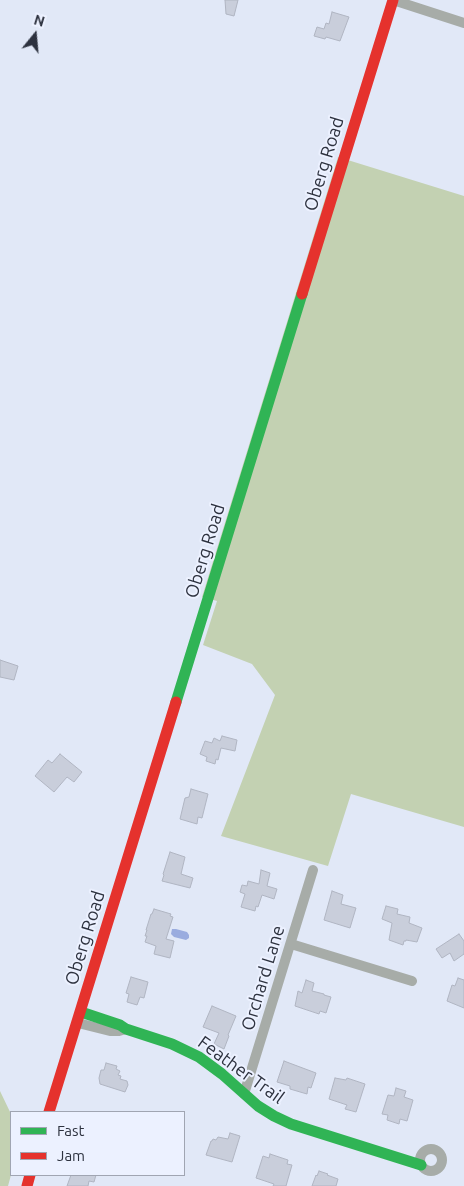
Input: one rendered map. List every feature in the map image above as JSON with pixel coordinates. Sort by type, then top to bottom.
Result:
[{"type":"street","points":[[393,0],[464,23]]},
{"type":"street","name":"Oberg Road","points":[[50,1111],[393,0]]},
{"type":"street","name":"Orchard Lane","points":[[244,1094],[313,870]]},
{"type":"street","points":[[291,944],[412,981]]},
{"type":"street","name":"Feather Trail","points":[[79,1017],[120,1025],[126,1029],[172,1044],[199,1057],[222,1074],[258,1106],[291,1124],[421,1165]]},
{"type":"green space","points":[[338,157],[464,196],[464,827],[351,794],[328,866],[221,836],[275,695],[252,664],[203,645],[217,601],[202,597]]},
{"type":"green space","points":[[0,1091],[10,1112],[11,1176],[8,1186],[0,1186]]},
{"type":"water","points":[[172,929],[187,932],[189,938],[186,940],[174,937],[171,934]]},
{"type":"building","points":[[225,0],[238,0],[234,16],[226,14]]},
{"type":"building","points":[[332,12],[349,17],[340,41],[314,36],[317,27],[324,29],[326,23],[329,24]]},
{"type":"building","points":[[0,660],[18,666],[14,680],[0,677]]},
{"type":"building","points":[[222,736],[237,740],[235,751],[221,748],[215,764],[206,761],[207,757],[200,754],[205,741],[212,743],[214,738],[220,741]]},
{"type":"building","points":[[60,754],[82,772],[74,782],[67,777],[54,792],[35,776],[48,760],[52,763]]},
{"type":"building","points":[[191,789],[208,794],[202,818],[198,817],[197,824],[180,819],[185,798],[189,797]]},
{"type":"building","points":[[170,852],[185,857],[181,874],[193,878],[190,888],[162,881]]},
{"type":"building","points":[[261,870],[270,873],[267,886],[277,889],[274,899],[262,895],[255,911],[241,907],[245,894],[240,892],[242,885],[247,886],[248,881],[259,884]]},
{"type":"building","points":[[332,891],[343,895],[341,904],[356,908],[350,928],[324,920]]},
{"type":"building","points":[[386,906],[398,909],[397,914],[410,917],[409,923],[422,928],[417,942],[406,940],[403,945],[389,940],[392,923],[382,919]]},
{"type":"building","points":[[154,909],[171,914],[170,916],[173,917],[166,939],[174,941],[170,958],[154,954],[156,946],[145,942],[146,930]]},
{"type":"building","points":[[459,934],[464,941],[464,954],[454,961],[450,953],[442,958],[436,949]]},
{"type":"building","points":[[131,977],[148,982],[144,998],[140,997],[137,1005],[127,1002],[129,994],[126,993]]},
{"type":"building","points":[[458,978],[464,980],[464,1008],[447,1001],[452,985],[455,986]]},
{"type":"building","points":[[306,980],[314,983],[312,991],[331,997],[326,1013],[320,1011],[319,1014],[295,1006],[298,991],[302,993]]},
{"type":"building","points":[[212,1006],[236,1016],[224,1049],[214,1044],[219,1033],[203,1027]]},
{"type":"building","points":[[284,1061],[316,1073],[311,1088],[308,1087],[307,1094],[290,1089],[290,1086],[277,1082]]},
{"type":"building","points":[[106,1063],[117,1066],[116,1069],[120,1071],[118,1075],[121,1076],[120,1079],[127,1081],[128,1085],[125,1092],[100,1084],[101,1070],[104,1070]]},
{"type":"building","points":[[335,1078],[346,1080],[347,1078],[365,1084],[356,1112],[345,1109],[347,1105],[329,1099]]},
{"type":"building","points":[[396,1088],[406,1091],[404,1097],[413,1100],[407,1121],[400,1119],[399,1124],[387,1120],[388,1115],[382,1114],[388,1095],[394,1096]]},
{"type":"building","points":[[230,1133],[240,1136],[232,1162],[206,1155],[213,1139],[216,1140],[218,1137],[228,1139]]},
{"type":"building","points":[[270,1154],[288,1160],[287,1164],[292,1165],[286,1186],[273,1186],[274,1184],[256,1178],[263,1156],[269,1158]]},
{"type":"building","points":[[319,1171],[338,1179],[336,1186],[312,1186]]},
{"type":"building","points":[[71,1176],[96,1176],[94,1182],[89,1181],[88,1186],[67,1186]]},
{"type":"traffic: fast","points":[[176,702],[302,294]]},
{"type":"traffic: fast","points":[[81,1012],[172,1044],[199,1057],[222,1074],[258,1106],[291,1124],[421,1165]]},
{"type":"traffic: jam","points":[[302,294],[393,0]]},
{"type":"traffic: jam","points":[[49,1111],[176,702]]},
{"type":"traffic: jam","points":[[27,1186],[30,1176]]}]
